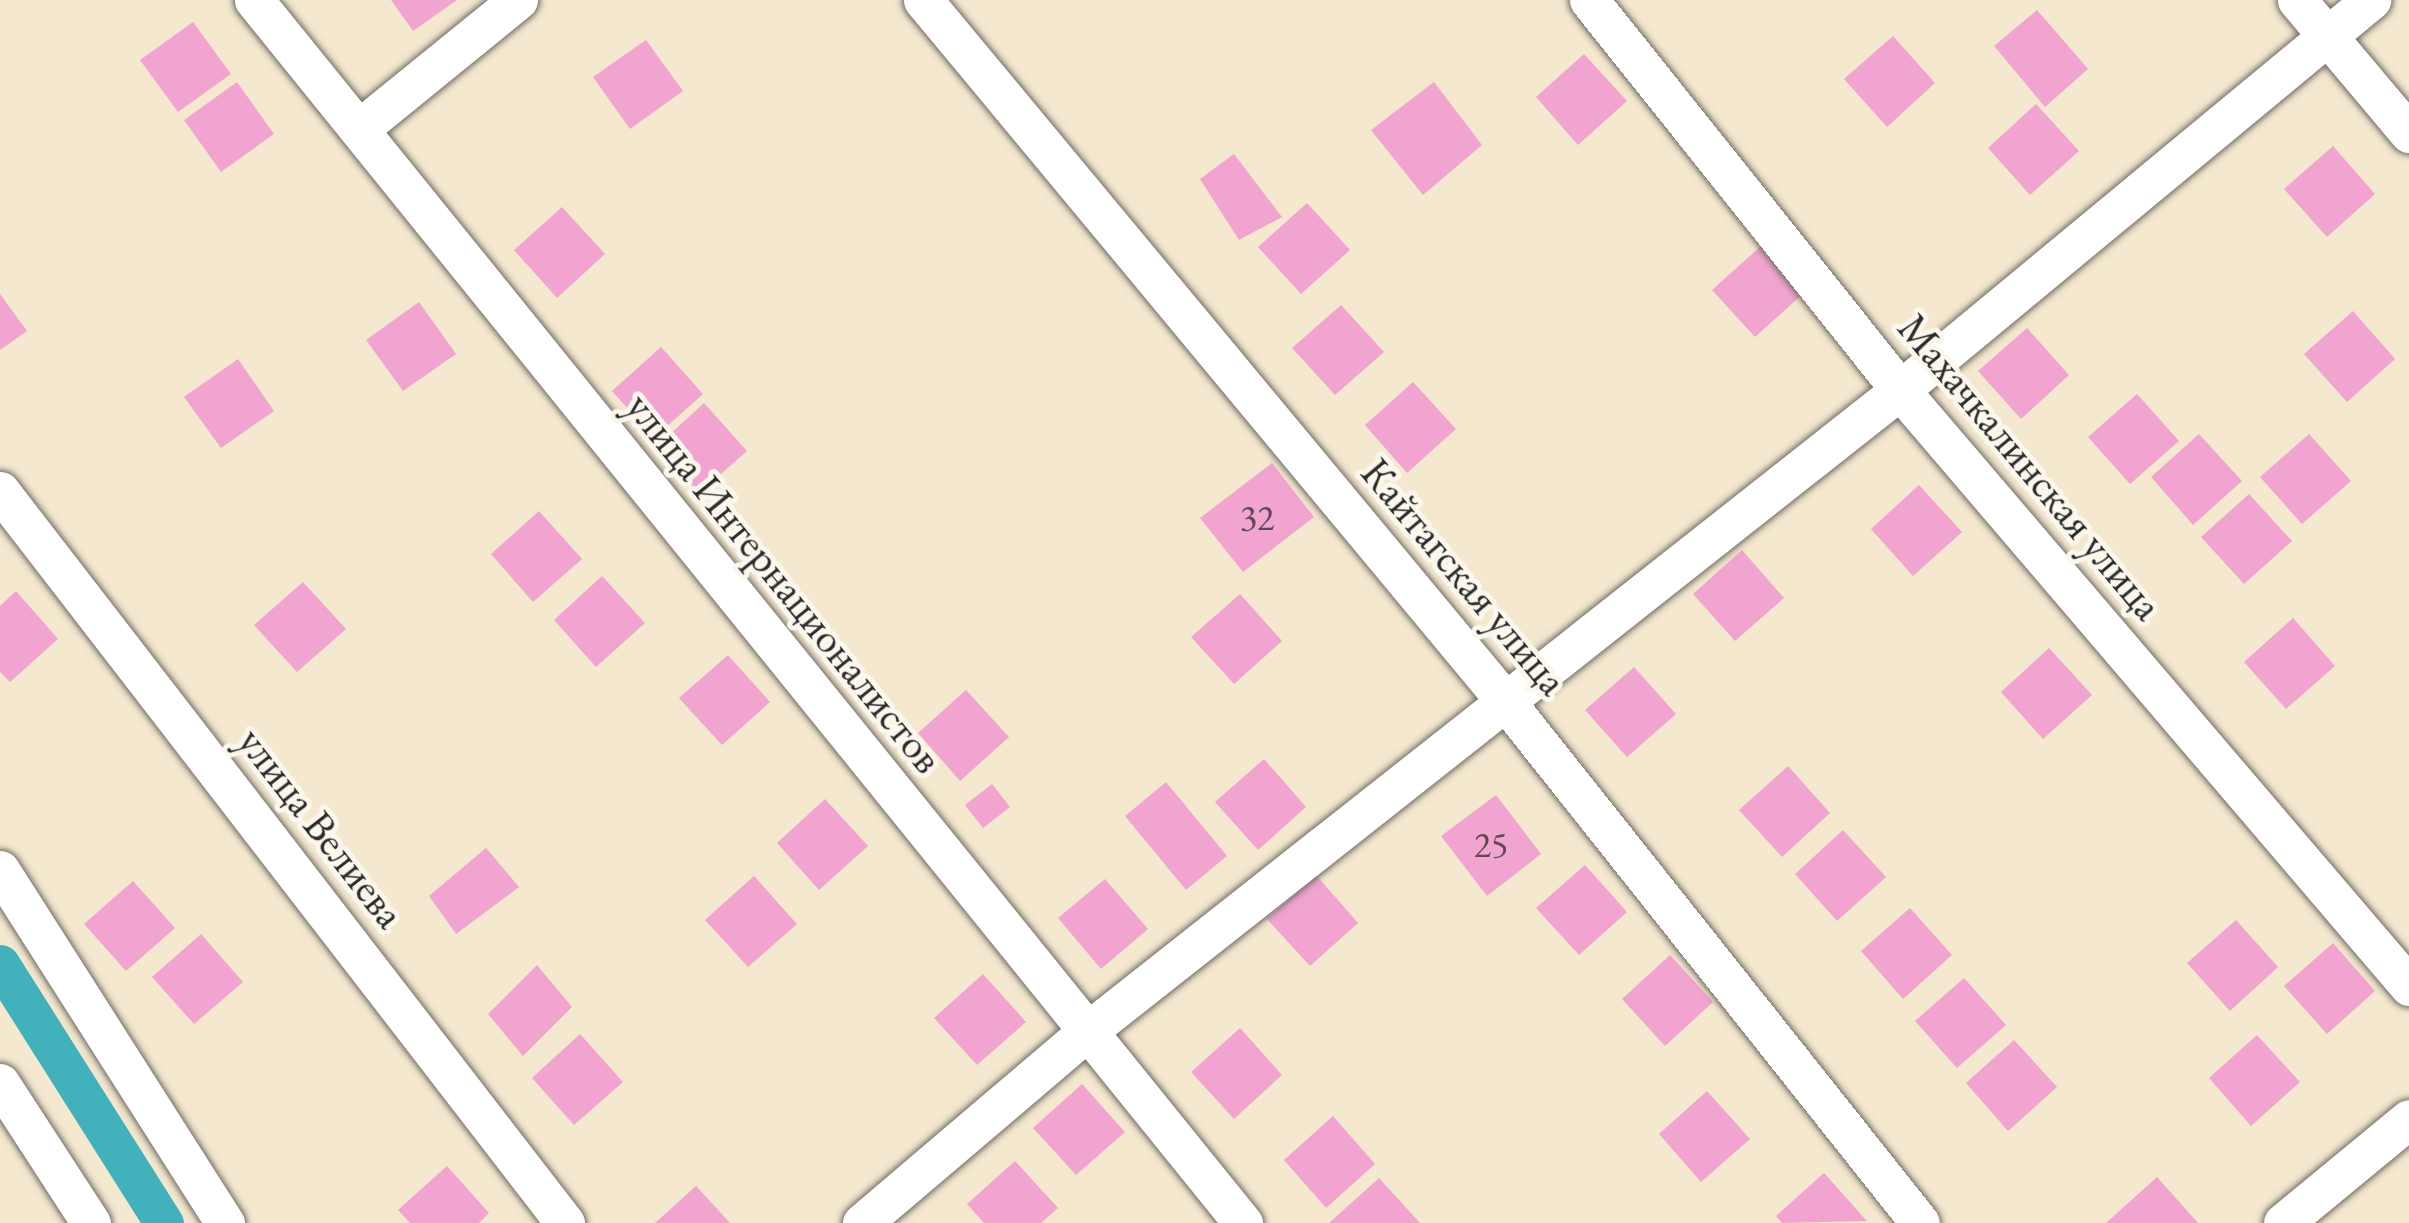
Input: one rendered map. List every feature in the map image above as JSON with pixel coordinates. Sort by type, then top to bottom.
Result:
[{"type":"street","name":"улица Интернационалистов","points":[[254,0],[1084,1034],[1243,1223]]},
{"type":"street","points":[[358,129],[518,0]]},
{"type":"street","name":"Кайтагская улица","points":[[923,0],[1506,702],[1920,1223]]},
{"type":"street","name":"Махачкалинская улица","points":[[1589,0],[1900,390],[2409,986]]},
{"type":"street","points":[[2297,0],[2409,133]]},
{"type":"street","points":[[862,1223],[1084,1034],[1900,390],[2371,0]]},
{"type":"street","name":"улица Велиева","points":[[0,491],[565,1223]]},
{"type":"street","points":[[0,870],[225,1223]]},
{"type":"street","points":[[0,1083],[91,1223]]},
{"type":"street","points":[[2282,1223],[2409,1120]]},
{"type":"building","points":[[391,0],[457,0],[413,31]]},
{"type":"building","points":[[2037,10],[2088,69],[2045,107],[1994,46]]},
{"type":"building","points":[[193,22],[231,74],[178,112],[140,60]]},
{"type":"building","points":[[1893,36],[1935,83],[1887,127],[1844,79]]},
{"type":"building","points":[[646,40],[683,91],[630,129],[593,77]]},
{"type":"building","points":[[1584,54],[1627,101],[1578,145],[1536,97]]},
{"type":"building","points":[[237,82],[274,134],[221,172],[184,120]]},
{"type":"building","points":[[1434,82],[1482,145],[1423,195],[1371,130]]},
{"type":"building","points":[[2036,104],[2079,151],[2030,195],[1988,148]]},
{"type":"building","points":[[2333,146],[2375,194],[2327,237],[2284,189]]},
{"type":"building","points":[[1234,154],[1282,217],[1239,240],[1200,179]]},
{"type":"building","points":[[1307,203],[1350,250],[1301,294],[1258,247]]},
{"type":"building","points":[[562,207],[605,254],[557,298],[514,250]]},
{"type":"building","points":[[1761,246],[1804,293],[1755,337],[1712,290]]},
{"type":"building","points":[[0,294],[27,331],[0,350]]},
{"type":"building","points":[[419,302],[456,354],[403,391],[366,340]]},
{"type":"building","points":[[1341,305],[1384,352],[1335,395],[1292,348]]},
{"type":"building","points":[[2353,311],[2395,359],[2347,402],[2304,354]]},
{"type":"building","points":[[2027,328],[2069,375],[2021,419],[1978,371]]},
{"type":"building","points":[[661,347],[703,394],[654,438],[612,391]]},
{"type":"building","points":[[238,359],[274,411],[221,448],[184,397]]},
{"type":"building","points":[[1413,382],[1456,429],[1407,473],[1365,425]]},
{"type":"building","points":[[2137,394],[2179,441],[2130,484],[2088,437]]},
{"type":"building","points":[[704,403],[747,451],[698,494],[656,447]]},
{"type":"building","points":[[2199,434],[2242,481],[2193,525],[2151,477]]},
{"type":"building","points":[[2309,434],[2351,481],[2302,524],[2260,477]]},
{"type":"building","points":[[1272,463],[1314,517],[1243,572],[1200,518]]},
{"type":"building","points":[[1919,485],[1962,532],[1913,576],[1871,529]]},
{"type":"building","points":[[2249,494],[2292,541],[2244,584],[2201,537]]},
{"type":"building","points":[[539,511],[582,559],[533,602],[491,554]]},
{"type":"building","points":[[1742,550],[1784,598],[1735,641],[1693,594]]},
{"type":"building","points":[[602,576],[645,623],[596,667],[554,620]]},
{"type":"building","points":[[303,582],[346,629],[297,672],[254,625]]},
{"type":"building","points":[[16,591],[58,639],[10,682],[0,672],[0,606]]},
{"type":"building","points":[[1240,594],[1282,641],[1234,684],[1191,637]]},
{"type":"building","points":[[2293,618],[2335,666],[2286,709],[2244,662]]},
{"type":"building","points":[[2049,648],[2092,695],[2043,739],[2001,692]]},
{"type":"building","points":[[728,655],[770,702],[722,745],[679,698]]},
{"type":"building","points":[[1634,667],[1676,714],[1627,757],[1585,710]]},
{"type":"building","points":[[966,690],[1009,737],[960,781],[918,733]]},
{"type":"building","points":[[1264,759],[1306,807],[1258,850],[1215,802]]},
{"type":"building","points":[[1788,766],[1830,813],[1782,857],[1739,810]]},
{"type":"building","points":[[1166,782],[1227,856],[1186,890],[1125,816]]},
{"type":"building","points":[[992,784],[1010,807],[983,828],[965,805]]},
{"type":"building","points":[[1496,795],[1541,854],[1487,896],[1441,836]]},
{"type":"building","points":[[825,799],[868,846],[819,890],[777,843]]},
{"type":"building","points":[[1843,830],[1886,877],[1837,921],[1795,874]]},
{"type":"building","points":[[486,848],[519,887],[456,934],[429,896]]},
{"type":"building","points":[[1585,865],[1627,912],[1579,955],[1536,908]]},
{"type":"building","points":[[1316,875],[1358,923],[1310,966],[1267,919]]},
{"type":"building","points":[[754,876],[797,924],[748,967],[705,920]]},
{"type":"building","points":[[1105,879],[1148,929],[1101,969],[1058,918]]},
{"type":"building","points":[[133,881],[175,928],[126,971],[84,924]]},
{"type":"building","points":[[1910,908],[1952,955],[1903,999],[1861,951]]},
{"type":"building","points":[[2236,920],[2278,967],[2230,1011],[2187,963]]},
{"type":"building","points":[[201,934],[243,982],[194,1024],[152,977]]},
{"type":"building","points":[[2333,943],[2375,991],[2327,1034],[2284,986]]},
{"type":"building","points":[[1670,955],[1713,1002],[1665,1046],[1622,999]]},
{"type":"building","points":[[537,965],[572,1007],[523,1056],[488,1014]]},
{"type":"building","points":[[983,974],[1026,1022],[977,1065],[934,1018]]},
{"type":"building","points":[[1964,978],[2006,1025],[1957,1068],[1915,1021]]},
{"type":"building","points":[[1240,1028],[1282,1075],[1234,1119],[1191,1072]]},
{"type":"building","points":[[580,1034],[623,1082],[574,1125],[532,1078]]},
{"type":"building","points":[[2257,1035],[2300,1082],[2251,1126],[2209,1078]]},
{"type":"building","points":[[2014,1040],[2057,1087],[2008,1131],[1966,1083]]},
{"type":"building","points":[[1082,1084],[1125,1132],[1076,1175],[1033,1128]]},
{"type":"building","points":[[1707,1091],[1750,1139],[1701,1182],[1659,1134]]},
{"type":"building","points":[[1333,1116],[1375,1164],[1326,1208],[1284,1160]]},
{"type":"building","points":[[1015,1161],[1058,1208],[1041,1223],[984,1223],[967,1204]]},
{"type":"building","points":[[447,1166],[489,1213],[479,1223],[410,1223],[398,1210]]},
{"type":"building","points":[[1824,1173],[1867,1221],[1782,1223],[1776,1216]]},
{"type":"building","points":[[2157,1177],[2198,1223],[2106,1223]]},
{"type":"building","points":[[1379,1178],[1420,1223],[1329,1223]]},
{"type":"building","points":[[696,1186],[730,1223],[655,1223]]},
{"type":"waterway","points":[[0,964],[164,1223]]}]
